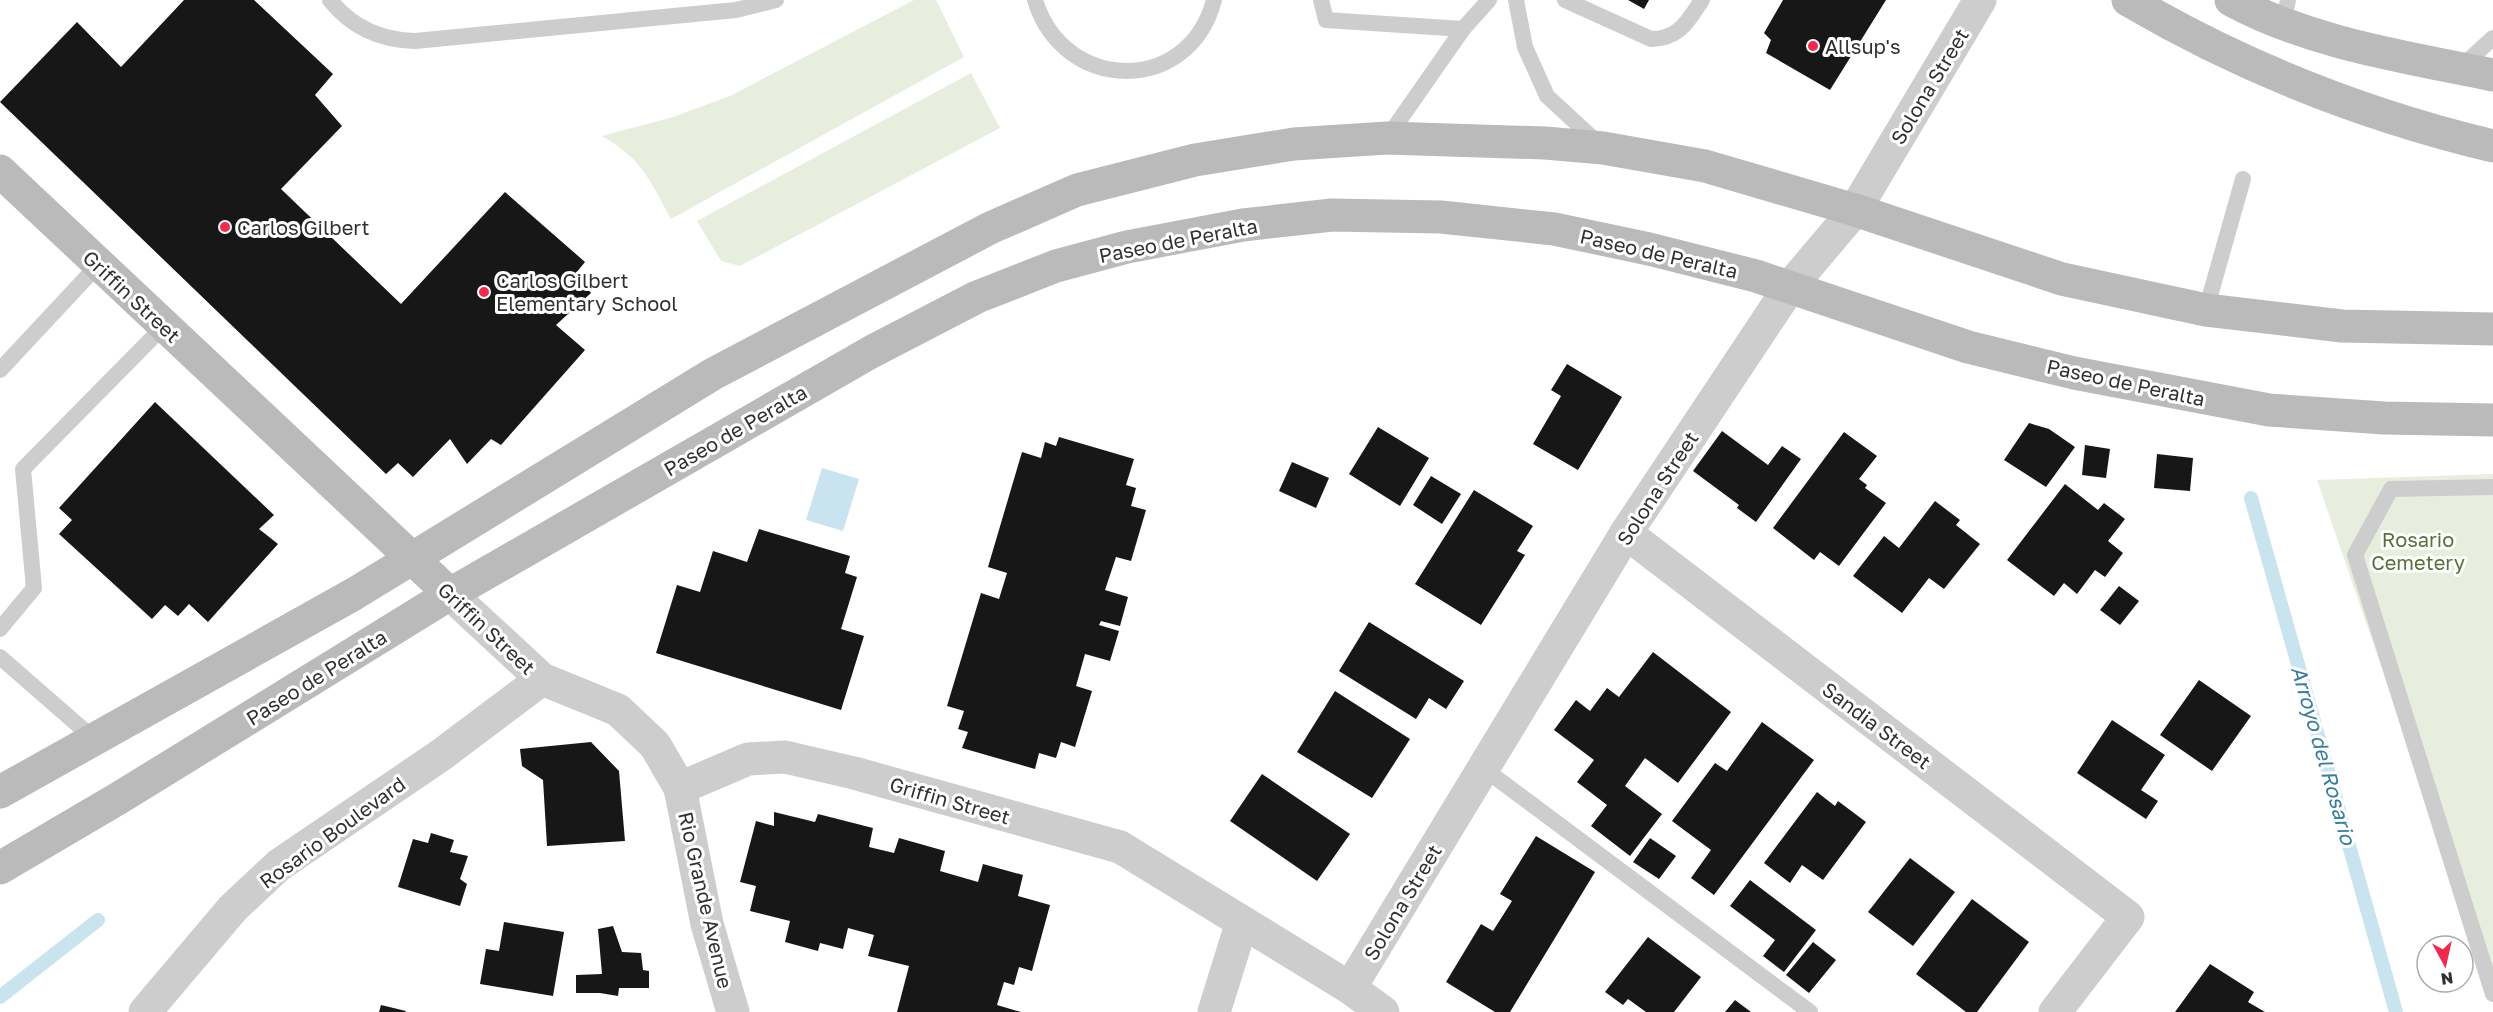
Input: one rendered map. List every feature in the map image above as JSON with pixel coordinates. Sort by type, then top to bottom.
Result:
[{"type":"main road","points":[[2128,0],[2191,37],[2342,101],[2414,126],[2493,146]]},
{"type":"main road","points":[[2231,0],[2286,13],[2378,51],[2493,75]]},
{"type":"main road","points":[[5,787],[412,559],[713,374],[990,228],[1077,190],[1195,160],[1294,144],[1387,138],[1545,142],[1602,148],[1705,166],[1855,210],[2062,279],[2206,310],[2342,326],[2493,329]]},
{"type":"main road","name":"Griffin Street","points":[[0,171],[450,594]]},
{"type":"main road","name":"Paseo de Peralta","points":[[0,868],[119,798],[450,594],[871,352],[976,297],[1056,266],[1127,247],[1243,225],[1332,215],[1442,217],[1554,229],[1649,249],[1756,276],[1968,347],[2074,373],[2177,394],[2269,410],[2384,418],[2493,420]]},
{"type":"street","name":"Solona Street","points":[[1350,988],[1626,533],[1789,288],[1855,210],[1980,0]]},
{"type":"street","name":"Sandia Street","points":[[1626,533],[2128,917],[2055,1012]]},
{"type":"street","name":"Griffin Street","points":[[450,594],[542,679],[618,710],[655,745],[680,788],[748,759],[785,757],[854,773],[1120,847],[1350,988],[1383,1012]]},
{"type":"street","name":"Rosario Boulevard","points":[[145,1012],[233,908],[279,865],[441,755],[542,679]]},
{"type":"street","name":"Rio Grande Avenue","points":[[680,788],[707,924],[733,1012]]},
{"type":"street","points":[[1214,1012],[1242,922]]},
{"type":"lane","points":[[330,0],[355,23],[373,34],[394,41],[416,41],[736,10],[776,0]]},
{"type":"lane","points":[[1035,0],[1040,17],[1055,40],[1074,57],[1095,67],[1118,71],[1137,70],[1179,55],[1196,38],[1209,17],[1214,0]]},
{"type":"lane","points":[[1321,0],[1326,20],[1463,29]]},
{"type":"lane","points":[[1387,138],[1463,29],[1489,0]]},
{"type":"lane","points":[[1516,0],[1525,47],[1547,96],[1602,148]]},
{"type":"lane","points":[[1565,0],[1651,39],[1665,39],[1688,22],[1702,0]]},
{"type":"lane","points":[[2460,68],[2493,38]]},
{"type":"lane","points":[[2206,310],[2243,179]]},
{"type":"lane","points":[[0,370],[99,264]]},
{"type":"lane","points":[[0,629],[34,588],[23,469],[164,326]]},
{"type":"lane","points":[[2493,487],[2391,489],[2355,555],[2493,994]]},
{"type":"lane","points":[[0,657],[94,739]]},
{"type":"lane","points":[[1483,768],[1810,1012]]},
{"type":"green space","points":[[914,0],[936,0],[964,57],[671,219],[650,181],[636,162],[602,136],[673,117],[730,96]]},
{"type":"green space","points":[[971,73],[1000,128],[740,266],[721,261],[697,221]]},
{"type":"green space","name":"Rosario Cemetery","points":[[2493,474],[2493,992],[2475,934],[2473,934],[2317,480]]},
{"type":"water","points":[[822,468],[859,479],[843,531],[806,520]]},
{"type":"building","name":"Carlos Gilbert","points":[[184,0],[254,0],[333,74],[315,95],[342,126],[281,189],[401,304],[505,192],[585,262],[576,273],[591,293],[556,325],[585,350],[501,445],[491,439],[467,464],[450,439],[413,477],[398,463],[386,474],[0,102],[77,22],[121,67]]},
{"type":"building","points":[[1628,0],[1649,0],[1644,9]]},
{"type":"building","name":"Allsup's","points":[[1783,0],[1886,0],[1830,90],[1766,53],[1771,40],[1764,33]]},
{"type":"building","points":[[1567,364],[1622,397],[1578,470],[1533,444],[1561,396],[1551,390]]},
{"type":"building","points":[[155,402],[274,515],[259,529],[278,544],[208,622],[189,604],[178,616],[165,605],[152,619],[59,534],[72,520],[59,508]]},
{"type":"building","points":[[2029,423],[2049,429],[2075,447],[2046,487],[2004,460]]},
{"type":"building","points":[[1378,427],[1429,458],[1400,506],[1349,474]]},
{"type":"building","points":[[1722,431],[1768,465],[1782,446],[1801,459],[1756,522],[1737,508],[1739,505],[1693,471]]},
{"type":"building","points":[[1844,432],[1877,456],[1859,479],[1867,485],[1865,488],[1886,503],[1839,566],[1820,552],[1814,560],[1773,528]]},
{"type":"building","points":[[1059,437],[1134,459],[1126,485],[1136,488],[1131,506],[1146,510],[1131,561],[1116,557],[1105,590],[1128,597],[1120,626],[1101,621],[1099,625],[1119,631],[1110,661],[1085,654],[1076,686],[1092,691],[1075,747],[1061,742],[1056,758],[1039,753],[1035,769],[962,748],[968,732],[958,729],[964,711],[947,706],[981,593],[999,599],[1007,573],[988,567],[1022,452],[1041,458],[1045,442],[1056,446]]},
{"type":"building","points":[[2085,445],[2110,449],[2106,478],[2082,475]]},
{"type":"building","points":[[2157,454],[2193,458],[2190,491],[2154,488]]},
{"type":"building","points":[[1292,462],[1329,478],[1316,508],[1279,491]]},
{"type":"building","points":[[1431,476],[1461,494],[1442,524],[1413,505]]},
{"type":"building","points":[[2065,484],[2098,510],[2104,503],[2125,519],[2108,541],[2123,553],[2105,577],[2095,570],[2077,594],[2064,583],[2054,596],[2007,560]]},
{"type":"building","points":[[1474,490],[1533,526],[1517,551],[1525,555],[1481,625],[1415,584]]},
{"type":"building","points":[[1935,501],[1960,520],[1956,525],[1980,544],[1944,589],[1929,578],[1902,613],[1853,576],[1884,536],[1899,548]]},
{"type":"building","points":[[759,529],[850,556],[845,573],[857,577],[841,629],[864,636],[841,710],[656,653],[677,585],[700,592],[713,551],[747,562]]},
{"type":"building","points":[[2119,586],[2139,601],[2120,625],[2100,610]]},
{"type":"building","points":[[1369,622],[1464,681],[1446,709],[1429,698],[1416,719],[1339,671]]},
{"type":"building","points":[[1653,652],[1731,712],[1678,783],[1645,758],[1625,786],[1662,814],[1630,856],[1591,826],[1607,805],[1577,782],[1594,760],[1554,730],[1576,700],[1590,711],[1607,688],[1619,697]]},
{"type":"building","points":[[2199,680],[2251,716],[2212,771],[2160,735]]},
{"type":"building","points":[[1335,691],[1410,739],[1372,798],[1297,752]]},
{"type":"building","points":[[2112,720],[2165,755],[2141,790],[2158,801],[2146,819],[2077,773]]},
{"type":"building","points":[[1762,722],[1814,760],[1714,895],[1691,878],[1711,850],[1672,821],[1715,763],[1727,771]]},
{"type":"building","points":[[591,742],[619,771],[625,841],[547,846],[543,780],[522,766],[520,749]]},
{"type":"building","points":[[1262,774],[1350,834],[1317,881],[1230,821]]},
{"type":"building","points":[[1817,792],[1835,806],[1838,801],[1866,822],[1823,880],[1802,865],[1790,883],[1764,863]]},
{"type":"building","points":[[774,812],[815,822],[818,814],[873,828],[869,847],[894,853],[899,838],[945,851],[940,871],[978,882],[983,864],[1023,875],[1018,896],[1050,905],[1032,971],[1019,967],[1014,985],[1004,982],[997,1005],[1021,1012],[897,1012],[909,966],[868,956],[874,935],[848,928],[843,949],[820,943],[818,951],[785,942],[790,921],[750,911],[756,886],[740,882],[756,821],[774,826]]},
{"type":"building","points":[[431,833],[454,840],[450,852],[468,856],[460,879],[467,884],[460,906],[398,887],[413,839],[428,843]]},
{"type":"building","points":[[1536,836],[1595,872],[1510,1012],[1495,1012],[1446,982],[1481,924],[1493,931],[1512,901],[1500,894]]},
{"type":"building","points":[[1650,838],[1676,856],[1659,879],[1633,862]]},
{"type":"building","points":[[1910,858],[1955,892],[1913,946],[1868,912]]},
{"type":"building","points":[[1750,880],[1816,930],[1784,972],[1763,956],[1775,940],[1730,906]]},
{"type":"building","points":[[1972,899],[2029,942],[1977,1012],[1966,1012],[1916,974]]},
{"type":"building","points":[[504,922],[564,932],[553,996],[480,984],[486,949],[499,951]]},
{"type":"building","points":[[613,926],[622,952],[641,953],[643,970],[649,971],[649,988],[619,988],[618,996],[576,993],[576,975],[602,974],[598,929]]},
{"type":"building","points":[[1648,937],[1701,977],[1674,1012],[1646,1012],[1628,999],[1623,1005],[1605,992]]},
{"type":"building","points":[[1813,942],[1836,960],[1809,993],[1786,975]]},
{"type":"building","points":[[2210,964],[2254,992],[2248,1002],[2265,1012],[2175,1012]]},
{"type":"building","points":[[1735,1000],[1751,1012],[1725,1012]]},
{"type":"building","points":[[381,1005],[406,1011],[379,1012]]},
{"type":"waterway","name":"Arroyo del Rosario","points":[[2251,498],[2396,1012]]},
{"type":"waterway","points":[[0,997],[98,920]]},
{"type":"place","name":"Allsup's","points":[[1813,46]]},
{"type":"place","name":"Carlos Gilbert","points":[[225,227]]},
{"type":"place","name":"Carlos Gilbert Elementary School","points":[[484,292]]}]
